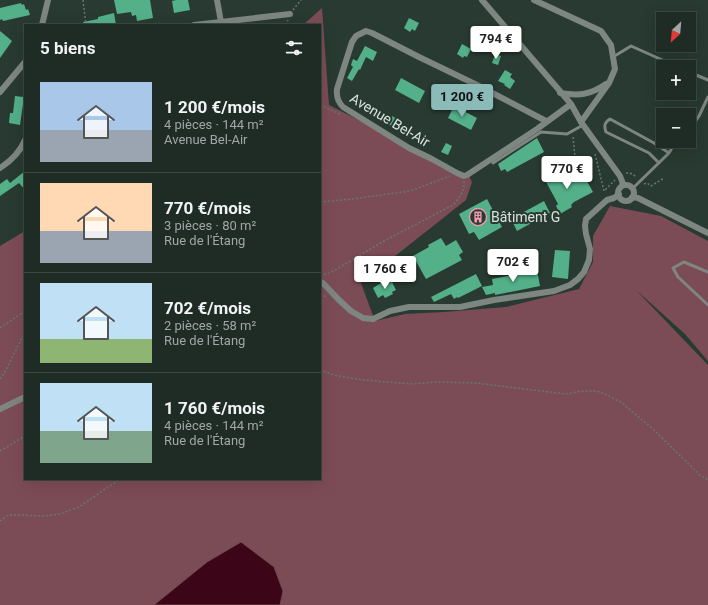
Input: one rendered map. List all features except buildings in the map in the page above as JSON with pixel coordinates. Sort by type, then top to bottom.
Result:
[{"type":"street","points":[[42,24],[48,0]]},
{"type":"street","points":[[217,0],[220,24],[290,14]]},
{"type":"street","points":[[482,0],[570,104],[620,176],[623,185]]},
{"type":"street","points":[[534,0],[601,31],[611,46],[615,69],[608,83],[582,123]]},
{"type":"street","name":"Avenue Bel-Air","points":[[460,175],[409,148],[340,104],[337,89],[348,52],[356,36],[366,31],[372,33],[546,121]]},
{"type":"street","points":[[0,92],[24,63]]},
{"type":"street","points":[[560,93],[573,95],[590,93],[608,83]]},
{"type":"street","points":[[460,175],[467,175],[570,104]]},
{"type":"street","points":[[0,168],[8,163],[18,153],[24,142]]},
{"type":"street","points":[[623,185],[628,185],[633,188],[634,193],[632,197]]},
{"type":"street","points":[[623,185],[619,190],[619,194],[622,199],[627,200],[632,197],[638,198],[708,233]]},
{"type":"street","points":[[321,282],[351,311],[363,318],[373,319],[390,311],[409,307],[460,307],[554,291],[570,285],[584,272],[590,249],[586,234],[586,218],[607,200],[614,198],[619,194]]},
{"type":"street","points":[[0,409],[24,397]]},
{"type":"lane","points":[[613,57],[631,46],[662,60]]},
{"type":"lane","points":[[696,75],[708,80]]},
{"type":"lane","points":[[696,120],[708,97]]},
{"type":"lane","points":[[659,163],[649,152],[606,132],[604,126],[606,121],[610,119],[654,142],[668,153]]},
{"type":"lane","points":[[493,163],[542,132],[567,134],[582,123]]},
{"type":"lane","points":[[633,188],[659,163],[671,148]]},
{"type":"lane","points":[[708,272],[684,262],[673,268],[678,277],[708,305]]},
{"type":"path","points":[[83,0],[86,24]]},
{"type":"path","points":[[290,14],[300,0]]},
{"type":"path","points":[[573,131],[575,157]]},
{"type":"path","points":[[321,202],[410,191],[460,175],[464,186],[453,205],[384,240],[330,273],[321,275]]},
{"type":"path","points":[[0,328],[24,312]]},
{"type":"path","points":[[0,378],[4,374],[24,337]]},
{"type":"path","points":[[321,370],[334,375],[355,379],[386,382],[414,384],[435,382],[477,383],[565,394],[583,391],[607,394],[622,403],[654,430],[700,475],[708,480]]},
{"type":"path","points":[[0,451],[24,437]]},
{"type":"path","points":[[0,521],[8,515],[44,516],[60,514],[79,507],[119,480]]},
{"type":"shaded area","points":[[322,8],[329,105],[469,176],[472,182],[466,200],[361,283],[375,321],[405,314],[506,307],[579,289],[593,262],[593,236],[610,206],[661,216],[708,241],[708,361],[685,334],[636,290],[708,365],[708,605],[0,605],[0,246],[24,232],[24,480],[321,480],[321,24],[304,24]]},
{"type":"shaded area","points":[[241,542],[274,567],[283,591],[280,605],[154,605],[207,562]]},
{"type":"place","name":"Bâtiment G","points":[[478,217]]}]
